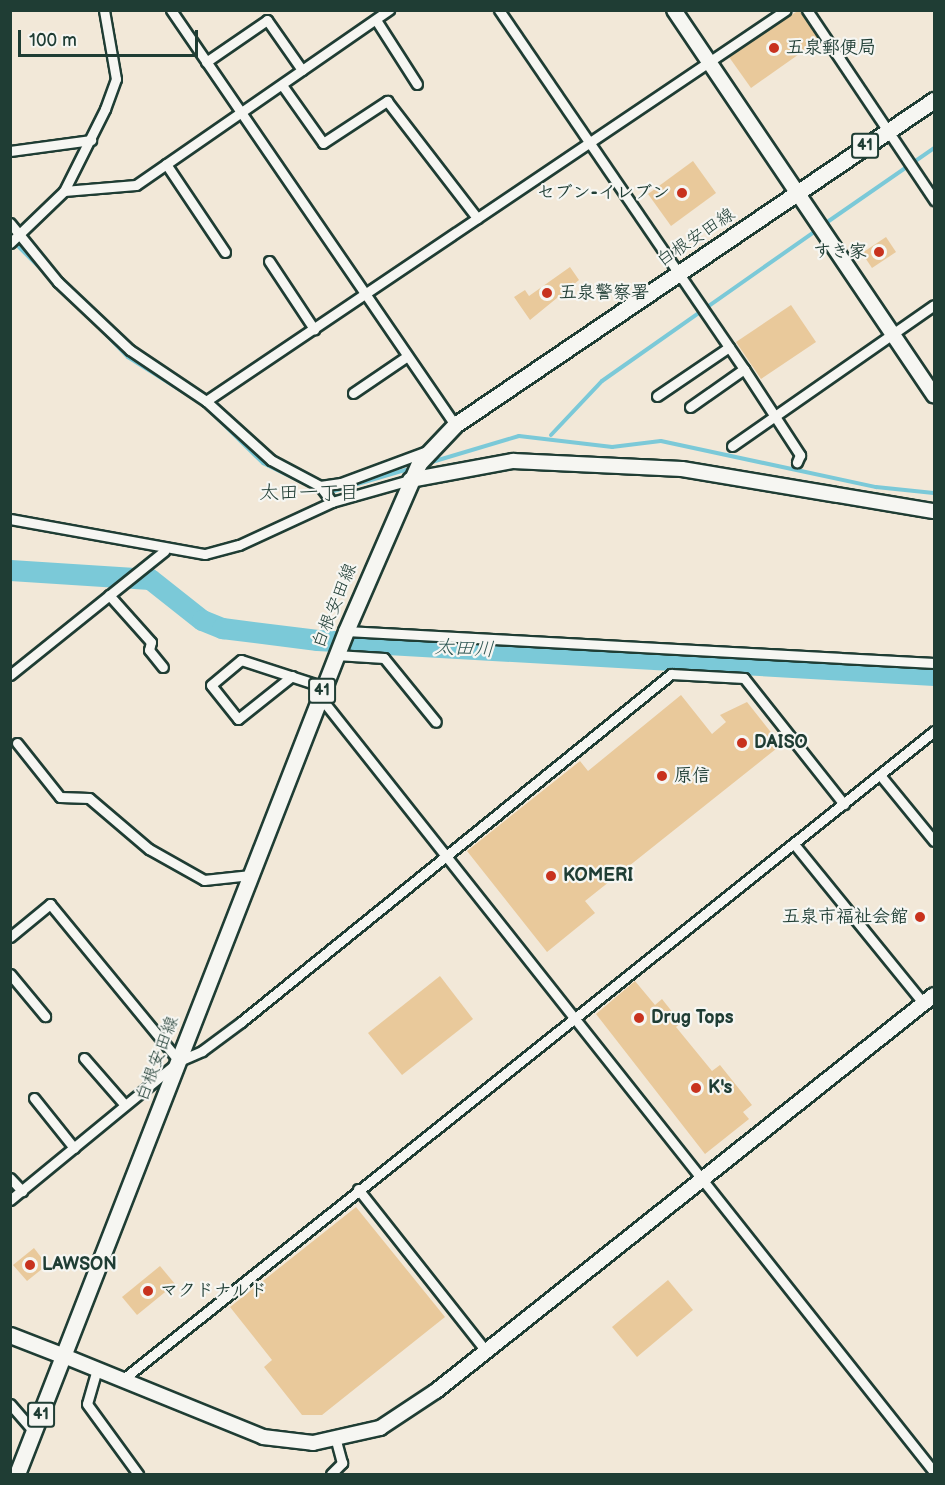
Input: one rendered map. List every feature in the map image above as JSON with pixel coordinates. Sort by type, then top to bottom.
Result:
[{"type":"main road","name":"白根安田線","points":[[64,1356],[336,655],[410,480],[429,450],[455,425],[934,100]]},
{"type":"main road","points":[[10,1335],[64,1356]]},
{"type":"main road","name":"41","points":[[16,1467],[34,1432],[64,1356]]},
{"type":"street","points":[[10,243],[64,191],[91,140],[116,79],[104,10]]},
{"type":"street","points":[[171,10],[364,297],[455,425]]},
{"type":"street","points":[[64,191],[136,185],[389,10]]},
{"type":"street","points":[[499,10],[676,275],[744,369],[800,455],[798,462]]},
{"type":"street","points":[[674,10],[934,396]]},
{"type":"street","points":[[206,401],[364,297],[477,218],[589,146],[786,10]]},
{"type":"street","points":[[807,10],[934,200]]},
{"type":"street","points":[[206,62],[267,20],[302,70]]},
{"type":"street","points":[[376,20],[417,84]]},
{"type":"street","points":[[282,85],[322,143],[387,101],[477,218]]},
{"type":"street","points":[[10,151],[91,140]]},
{"type":"street","points":[[166,164],[225,252]]},
{"type":"street","points":[[10,223],[58,282],[130,350],[206,401],[271,460],[320,486],[332,502]]},
{"type":"street","points":[[269,261],[314,329]]},
{"type":"street","points":[[732,446],[934,305]]},
{"type":"street","points":[[657,396],[729,347]]},
{"type":"street","points":[[353,393],[406,357]]},
{"type":"street","points":[[690,407],[744,369]]},
{"type":"street","points":[[320,486],[341,483],[429,450]]},
{"type":"street","points":[[10,519],[71,527],[164,551],[205,554],[239,545],[332,502],[410,480],[513,461],[682,469],[934,511]]},
{"type":"street","points":[[10,675],[164,551]]},
{"type":"street","points":[[109,595],[151,642],[148,650],[163,667]]},
{"type":"street","points":[[346,631],[934,663]]},
{"type":"street","points":[[336,655],[384,658],[436,722]]},
{"type":"street","points":[[292,676],[238,719],[211,685],[241,660],[292,676],[322,692],[576,1014],[700,1177],[934,1472]]},
{"type":"street","points":[[10,1200],[179,1061],[202,1051],[241,1022],[671,674],[744,678],[844,804]]},
{"type":"street","points":[[122,1380],[576,1014],[794,844],[934,731]]},
{"type":"street","points":[[17,743],[60,797],[89,798],[149,849],[204,880],[251,875]]},
{"type":"street","points":[[880,775],[934,841]]},
{"type":"street","points":[[64,1356],[263,1437],[336,1440],[380,1428],[485,1350],[700,1177],[929,1000],[794,844]]},
{"type":"street","points":[[10,937],[50,904],[179,1061]]},
{"type":"street","points":[[10,974],[45,1016]]},
{"type":"street","points":[[84,1058],[124,1106]]},
{"type":"street","points":[[34,1098],[74,1148]]},
{"type":"street","points":[[10,1178],[22,1191]]},
{"type":"street","points":[[358,1189],[485,1350]]},
{"type":"street","points":[[97,1369],[87,1404],[138,1474]]},
{"type":"street","points":[[10,1404],[34,1432]]},
{"type":"street","points":[[332,1474],[342,1463],[336,1440]]},
{"type":"building","points":[[799,10],[819,40],[751,88],[729,57]]},
{"type":"building","name":"セブン-イレブン","points":[[693,161],[716,193],[671,226],[648,194]]},
{"type":"building","name":"すき家","points":[[886,237],[896,252],[872,268],[862,253]]},
{"type":"building","name":"五泉警察署","points":[[570,267],[579,280],[530,320],[514,297],[525,290],[529,296]]},
{"type":"building","points":[[791,305],[816,342],[761,379],[736,342]]},
{"type":"building","points":[[681,695],[712,734],[726,722],[720,715],[747,702],[781,745],[585,901],[595,913],[547,952],[467,851],[580,761],[588,771]]},
{"type":"building","points":[[440,976],[473,1019],[402,1075],[368,1033]]},
{"type":"building","name":"K's","points":[[635,981],[655,1005],[662,999],[681,1023],[676,1027],[712,1071],[720,1065],[752,1105],[743,1112],[749,1119],[705,1154],[596,1014]]},
{"type":"building","points":[[356,1207],[445,1317],[322,1415],[302,1415],[264,1367],[272,1360],[230,1307]]},
{"type":"building","name":"LAWSON","points":[[34,1248],[47,1265],[27,1281],[13,1265]]},
{"type":"building","name":"マクドナルド","points":[[160,1266],[175,1284],[137,1315],[122,1297]]},
{"type":"building","points":[[668,1280],[693,1310],[637,1357],[612,1327]]},
{"type":"waterway","points":[[823,225],[934,148]]},
{"type":"waterway","points":[[551,435],[602,381],[817,230]]},
{"type":"waterway","points":[[13,241],[84,312]]},
{"type":"waterway","points":[[96,324],[128,357],[204,405],[263,463],[320,491]]},
{"type":"waterway","points":[[425,464],[519,436],[612,447],[661,441],[876,487],[934,493]]},
{"type":"waterway","points":[[327,493],[412,468]]},
{"type":"waterway","name":"太田川","points":[[10,570],[150,579],[202,620],[222,628],[317,640],[934,675]]},
{"type":"place","name":"五泉郵便局","points":[[774,48]]},
{"type":"place","name":"セブン-イレブン","points":[[682,193]]},
{"type":"place","name":"すき家","points":[[879,252]]},
{"type":"place","name":"五泉警察署","points":[[547,293]]},
{"type":"place","name":"DAISO","points":[[742,743]]},
{"type":"place","name":"原信","points":[[662,776]]},
{"type":"place","name":"KOMERI","points":[[551,876]]},
{"type":"place","name":"五泉市福祉会館","points":[[920,917]]},
{"type":"place","name":"Drug Tops","points":[[639,1018]]},
{"type":"place","name":"K's","points":[[696,1088]]},
{"type":"place","name":"LAWSON","points":[[30,1265]]},
{"type":"place","name":"マクドナルド","points":[[148,1291]]},
{"type":"district","name":"太田一丁目","points":[[309,493]]}]
